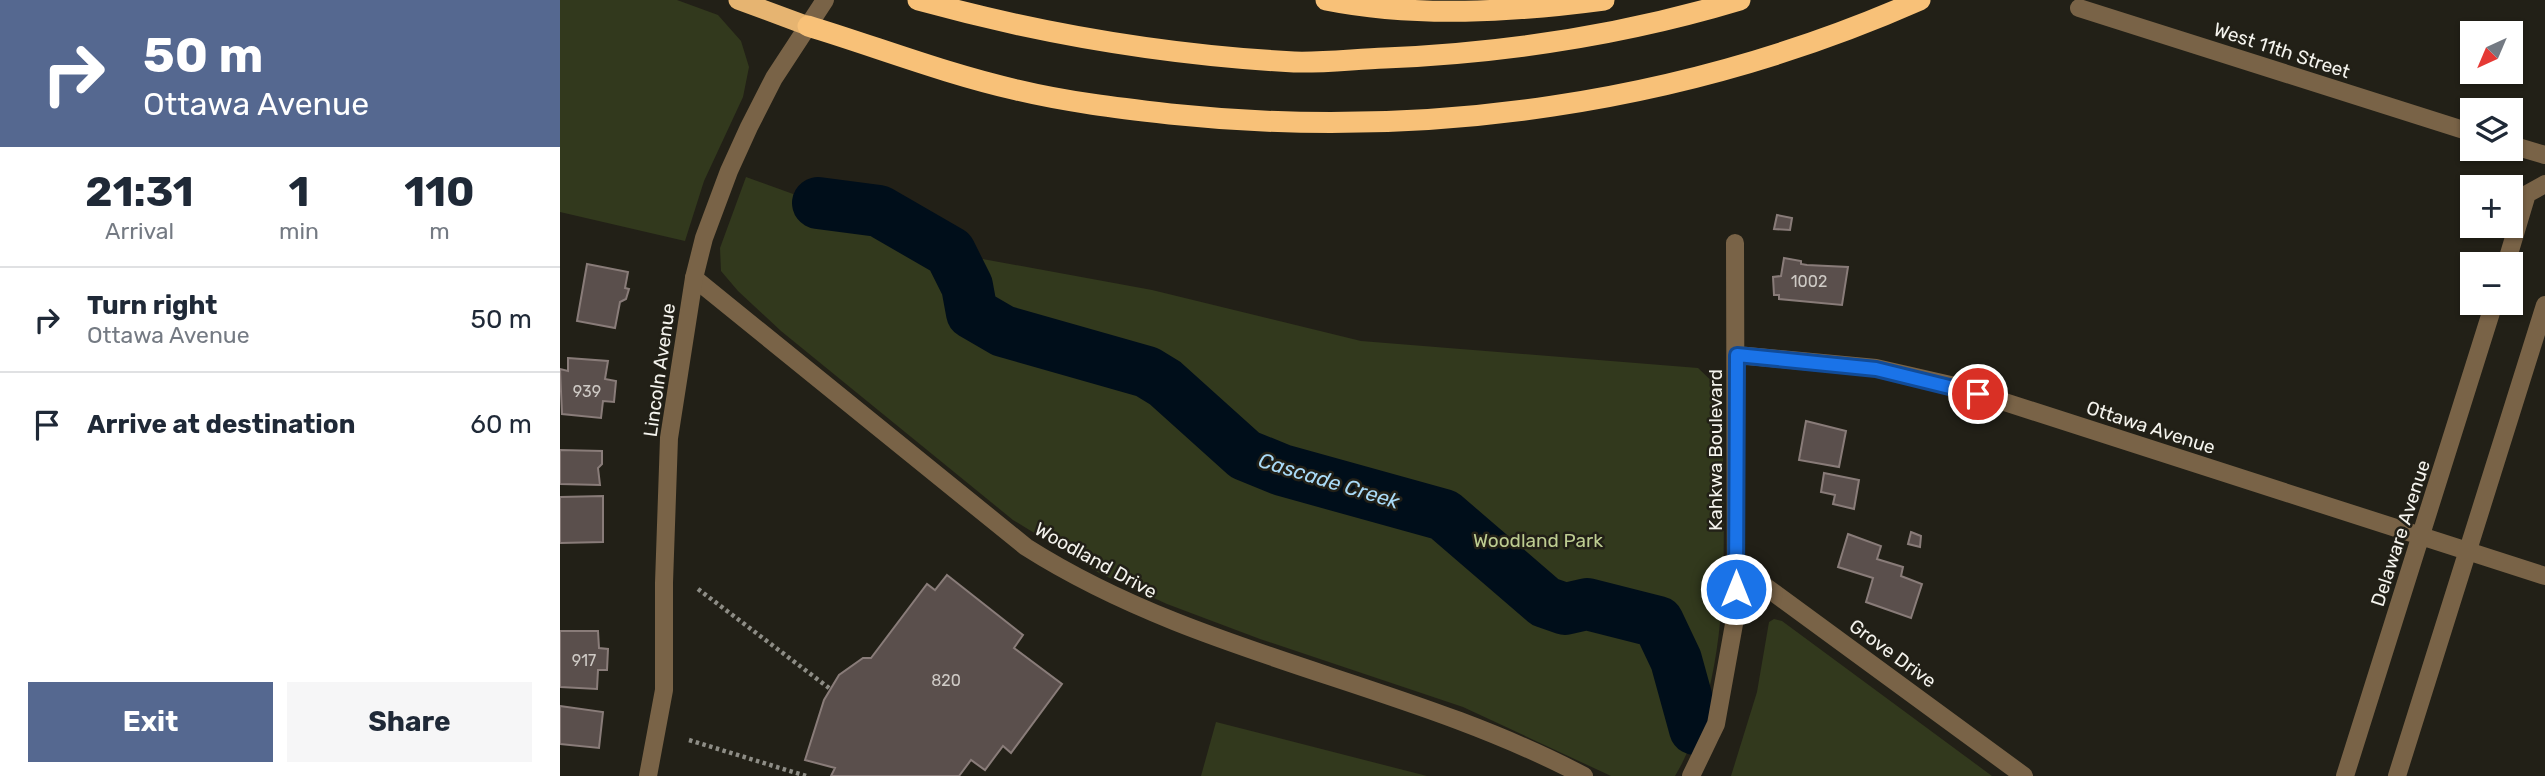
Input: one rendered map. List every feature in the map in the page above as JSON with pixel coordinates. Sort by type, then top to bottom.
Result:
[{"type":"highway","points":[[738,0],[808,26],[1016,90],[1083,102],[1255,122],[1347,125],[1421,121],[1593,100],[1687,80],[1786,52],[1874,21],[1920,0]]},
{"type":"highway","points":[[918,0],[989,19],[1070,36],[1174,51],[1297,62],[1469,55],[1590,37],[1740,0]]},
{"type":"highway","points":[[1326,0],[1407,9],[1469,10],[1604,0]]},
{"type":"street","name":"Lincoln Avenue","points":[[648,776],[664,690],[669,438],[694,278],[704,238],[729,171],[774,78],[825,0]]},
{"type":"street","name":"West 11th Street","points":[[2080,8],[2460,128]]},
{"type":"street","points":[[2523,149],[2545,155]]},
{"type":"street","points":[[2510,252],[2527,194],[2545,184]]},
{"type":"street","name":"Kahkwa Boulevard","points":[[1690,776],[1716,724],[1734,635],[1737,355],[1735,243]]},
{"type":"street","name":"Woodland Drive","points":[[694,278],[1026,547],[1057,566],[1117,599],[1180,626],[1466,721],[1584,776]]},
{"type":"street","points":[[2397,776],[2545,305]]},
{"type":"street","name":"Delaware Avenue","points":[[2345,776],[2490,315]]},
{"type":"street","name":"Ottawa Avenue","points":[[1737,355],[1876,369],[1955,386],[2545,576]]},
{"type":"street","name":"Grove Drive","points":[[1735,565],[2024,776]]},
{"type":"path","points":[[698,589],[830,688]]},
{"type":"path","points":[[689,740],[806,776]]},
{"type":"green space","points":[[560,0],[677,0],[718,15],[741,41],[749,67],[743,97],[704,181],[685,241],[560,212]]},
{"type":"green space","name":"Woodland Park","points":[[746,177],[818,203],[879,211],[950,253],[1152,290],[1361,341],[1698,368],[1721,390],[1723,577],[1715,660],[1706,701],[1693,739],[1675,776],[1611,776],[1463,707],[1260,639],[1167,604],[1101,574],[1013,520],[781,331],[738,291],[721,271],[720,248]]},
{"type":"green space","points":[[1774,619],[1782,621],[1992,776],[1731,776],[1757,692],[1769,622]]},
{"type":"green space","points":[[1216,722],[1427,776],[1201,776]]},
{"type":"building","points":[[1777,215],[1792,218],[1790,230],[1774,229]]},
{"type":"building","points":[[1784,258],[1807,265],[1848,267],[1842,305],[1779,299],[1779,295],[1774,295],[1773,277],[1781,276]]},
{"type":"building","points":[[587,264],[628,272],[625,288],[629,289],[626,299],[620,302],[615,328],[577,321]]},
{"type":"building","points":[[568,358],[608,361],[605,379],[616,381],[614,402],[603,401],[601,418],[562,414],[560,369],[568,371]]},
{"type":"building","points":[[1806,421],[1846,431],[1839,467],[1799,460]]},
{"type":"building","points":[[560,450],[602,451],[602,464],[598,468],[600,485],[560,484]]},
{"type":"building","points":[[1824,473],[1859,480],[1854,509],[1833,504],[1835,495],[1821,492]]},
{"type":"building","points":[[603,496],[603,542],[560,543],[560,497]]},
{"type":"building","points":[[1911,532],[1921,536],[1920,547],[1908,544]]},
{"type":"building","points":[[1848,534],[1881,546],[1877,559],[1903,567],[1901,576],[1922,584],[1911,618],[1866,602],[1873,578],[1838,567]]},
{"type":"building","points":[[947,575],[1023,635],[1014,648],[1062,684],[1011,753],[1003,746],[985,770],[971,760],[959,776],[831,776],[835,768],[805,760],[824,700],[839,675],[863,658],[871,658],[927,584],[935,590]]},
{"type":"building","points":[[560,631],[598,631],[599,648],[608,649],[607,670],[598,670],[597,689],[560,687]]},
{"type":"building","points":[[560,706],[603,712],[599,748],[560,744]]},
{"type":"waterway","name":"Cascade Creek","points":[[818,203],[879,211],[950,252],[967,286],[972,313],[1003,331],[1147,372],[1165,383],[1245,455],[1282,470],[1444,515],[1545,602],[1565,609],[1587,604],[1658,622],[1676,660],[1695,729]]},
{"type":"route","points":[[1736,589],[1737,355],[1876,369],[1955,386],[1978,394]]}]
